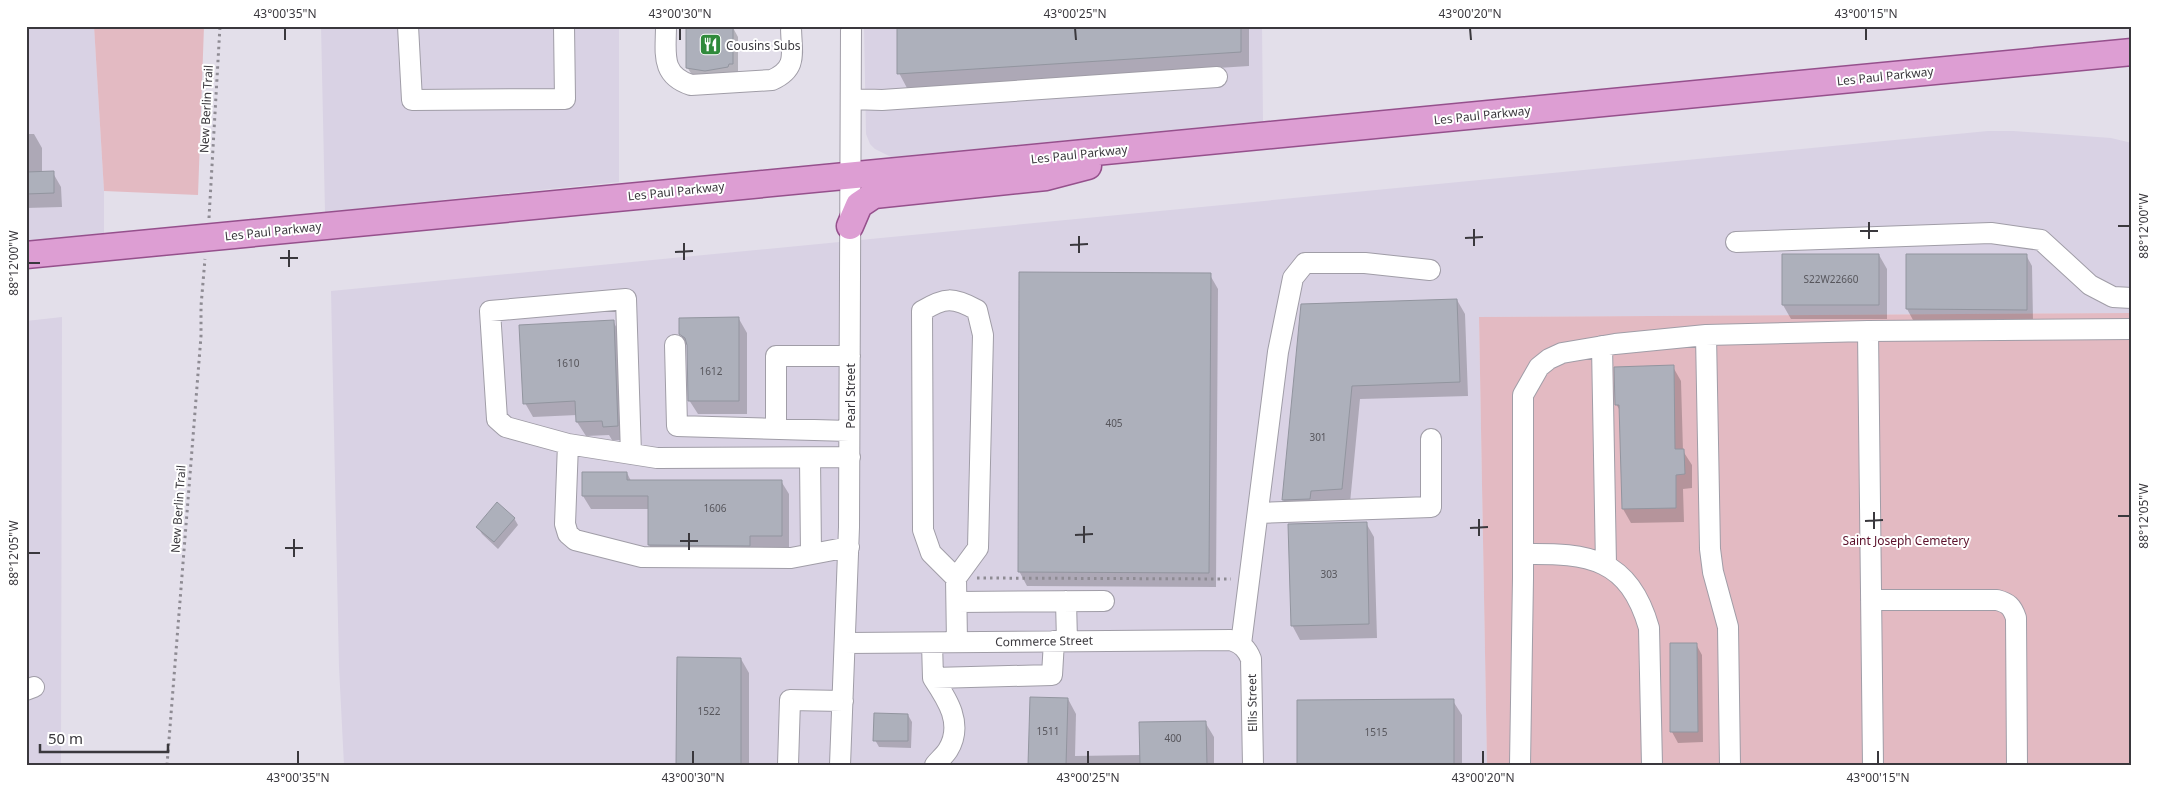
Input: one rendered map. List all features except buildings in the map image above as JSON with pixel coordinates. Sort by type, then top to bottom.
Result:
[{"type":"main road","points":[[2099,55],[2120,47],[2132,35]]},
{"type":"main road","name":"Les Paul Parkway","points":[[26,255],[2132,52]]},
{"type":"main road","points":[[850,226],[860,204],[874,195],[1046,178],[1161,146]]},
{"type":"street","points":[[408,26],[412,100],[566,99],[564,26]]},
{"type":"street","points":[[666,26],[666,63],[671,73],[680,81],[691,85],[772,80],[784,74],[791,62],[791,26]]},
{"type":"street","name":"Pearl Street","points":[[840,765],[849,547],[851,26]]},
{"type":"street","points":[[851,100],[882,100],[1217,77]]},
{"type":"street","points":[[1736,242],[1991,233],[2041,240],[2090,285],[2113,298],[2132,298]]},
{"type":"street","points":[[1241,644],[1278,352],[1293,278],[1305,263],[1365,263],[1430,270]]},
{"type":"street","points":[[631,454],[626,299],[490,311],[497,419],[506,427],[568,444],[631,454],[657,458],[850,457]]},
{"type":"street","points":[[956,578],[931,553],[923,530],[922,311],[937,302],[959,300],[976,310],[983,335],[978,548],[956,578],[957,642]]},
{"type":"street","points":[[1520,765],[1524,554],[1523,396],[1539,367],[1550,359],[1562,353],[1602,346],[1706,336],[1868,331],[2132,329]]},
{"type":"street","points":[[1868,331],[1873,765]]},
{"type":"street","points":[[1706,336],[1710,549],[1713,572],[1723,602],[1728,627],[1730,765]]},
{"type":"street","points":[[675,345],[677,426],[850,431]]},
{"type":"street","points":[[1602,346],[1606,565]]},
{"type":"street","points":[[776,429],[776,356],[850,356]]},
{"type":"street","points":[[1258,513],[1432,507],[1431,439]]},
{"type":"street","points":[[568,444],[565,524],[568,534],[575,540],[642,557],[791,558],[849,547]]},
{"type":"street","points":[[810,458],[811,554]]},
{"type":"street","points":[[1524,554],[1572,554],[1588,557],[1606,565],[1622,576],[1635,592],[1644,608],[1650,628],[1652,765]]},
{"type":"street","points":[[1871,600],[1997,600],[2006,602],[2013,607],[2016,618],[2017,765]]},
{"type":"street","points":[[933,678],[1052,675],[1060,641],[1066,601]]},
{"type":"street","points":[[957,602],[1104,601]]},
{"type":"street","name":"Commerce Street","points":[[846,643],[1231,640],[1241,644]]},
{"type":"street","points":[[932,643],[933,678],[950,704],[955,729],[948,750],[935,765]]},
{"type":"street","name":"Ellis Street","points":[[1241,644],[1252,659],[1252,765]]},
{"type":"street","points":[[788,765],[790,700],[842,701]]},
{"type":"path","name":"New Berlin Trail","points":[[209,222],[220,26]]},
{"type":"path","name":"New Berlin Trail","points":[[167,765],[206,255]]},
{"type":"path","points":[[956,578],[1222,579]]},
{"type":"shaded area","points":[[26,26],[94,26],[104,191],[104,233],[26,241]]},
{"type":"shaded area","points":[[321,26],[619,26],[619,182],[325,212]]},
{"type":"shaded area","points":[[864,26],[1262,26],[1263,121],[891,157],[875,149],[870,144],[866,134]]},
{"type":"shaded area","points":[[1988,131],[2111,138],[2132,143],[2132,313],[1479,317],[1487,765],[344,765],[339,667],[331,291]]},
{"type":"shaded area","points":[[62,317],[61,765],[26,765],[26,321]]},
{"type":"green space","points":[[94,26],[204,26],[198,195],[104,191]]},
{"type":"green space","name":"Saint Joseph Cemetery","points":[[2132,313],[2132,765],[1487,765],[1479,317]]},
{"type":"place","name":"Cousins Subs","points":[[710,45]]}]
